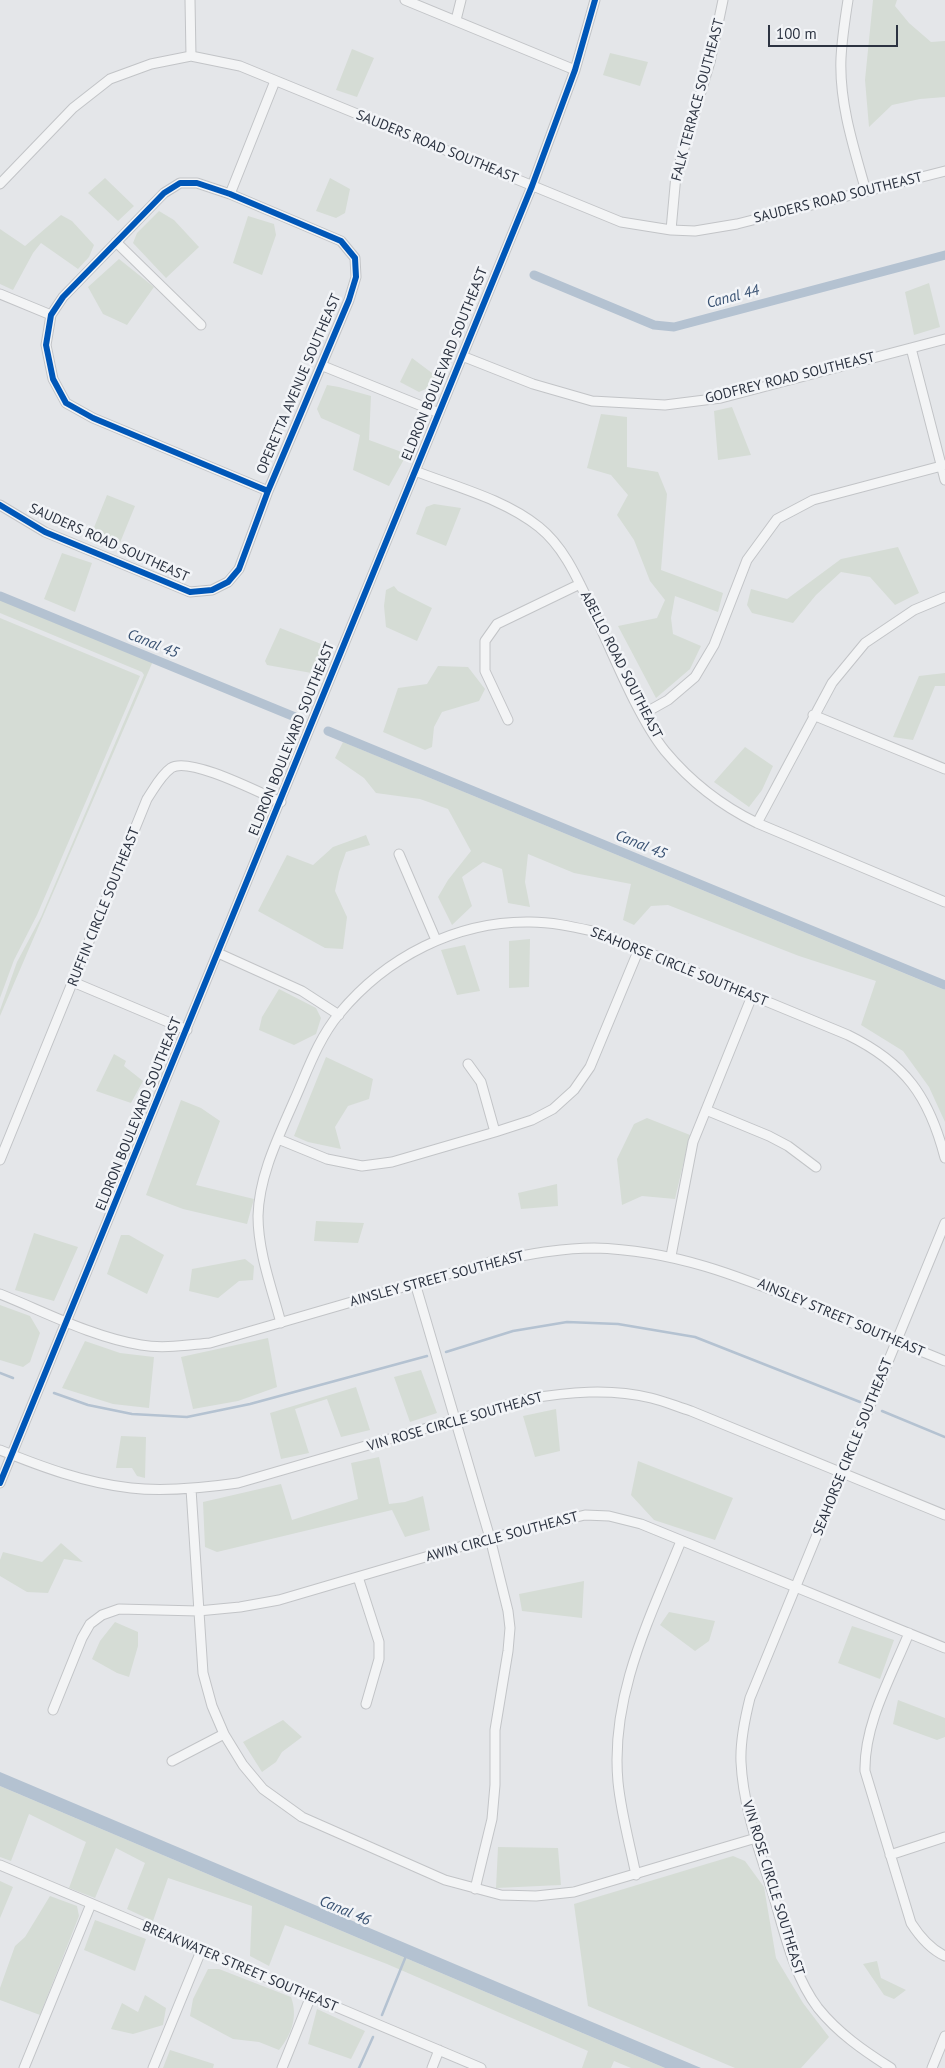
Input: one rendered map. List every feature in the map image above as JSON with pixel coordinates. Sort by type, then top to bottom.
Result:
[{"type":"street","points":[[190,0],[191,56]]},
{"type":"street","points":[[405,0],[575,70]]},
{"type":"street","points":[[456,20],[461,0]]},
{"type":"street","name":"ELDRON BOULEVARD SOUTHEAST","points":[[0,1484],[188,1030],[532,186],[575,70],[594,0]]},
{"type":"street","name":"FALK TERRACE SOUTHEAST","points":[[671,230],[676,174],[710,62],[723,0]]},
{"type":"street","points":[[848,0],[841,59],[843,98],[866,192]]},
{"type":"street","name":"SAUDERS ROAD SOUTHEAST","points":[[0,184],[73,108],[110,79],[151,64],[191,56],[240,66],[621,222],[671,230],[695,231],[737,224],[945,171]]},
{"type":"street","points":[[268,491],[93,418],[66,403],[53,379],[46,345],[51,315],[64,297],[164,193],[180,183],[197,183],[230,194],[275,81]]},
{"type":"street","name":"OPERETTA AVENUE SOUTHEAST","points":[[212,590],[228,582],[239,569],[268,491],[323,366],[356,278],[355,258],[341,240],[230,194]]},
{"type":"street","points":[[116,242],[201,325]]},
{"type":"street","points":[[0,294],[51,315]]},
{"type":"street","name":"GODFREY ROAD SOUTHEAST","points":[[462,356],[533,384],[592,401],[665,405],[721,398],[945,339]]},
{"type":"street","points":[[911,348],[943,465],[945,480]]},
{"type":"street","points":[[323,366],[439,413]]},
{"type":"street","points":[[643,714],[668,700],[695,677],[714,645],[747,560],[777,519],[813,500],[943,465]]},
{"type":"street","name":"ABELLO ROAD SOUTHEAST","points":[[415,471],[516,511],[540,528],[562,551],[643,714],[665,750],[696,782],[733,812],[945,902]]},
{"type":"street","name":"SAUDERS ROAD SOUTHEAST","points":[[0,505],[45,532],[190,592],[212,590]]},
{"type":"street","points":[[508,720],[485,671],[485,640],[497,624],[580,584]]},
{"type":"street","points":[[757,823],[813,715],[832,683],[865,643],[914,610],[945,597]]},
{"type":"street","points":[[813,715],[945,769]]},
{"type":"street","name":"RUFFIN CIRCLE SOUTHEAST","points":[[0,1160],[148,799],[159,780],[172,768],[185,765],[201,769],[281,802]]},
{"type":"street","points":[[399,854],[436,940]]},
{"type":"street","name":"SEAHORSE CIRCLE SOUTHEAST","points":[[282,1323],[263,1254],[258,1217],[262,1188],[278,1139],[319,1046],[339,1015],[386,970],[436,940],[466,930],[498,924],[530,922],[563,924],[601,933],[848,1035],[875,1048],[899,1067],[926,1103],[938,1130],[945,1158]]},
{"type":"street","points":[[278,1139],[327,1159],[362,1166],[392,1162],[495,1132],[532,1120],[553,1109],[574,1090],[590,1067],[639,949]]},
{"type":"street","points":[[218,953],[302,991],[339,1015]]},
{"type":"street","points":[[73,982],[188,1030]]},
{"type":"street","points":[[671,1256],[694,1142],[752,996]]},
{"type":"street","points":[[468,1064],[481,1082],[495,1132]]},
{"type":"street","points":[[706,1110],[769,1136],[788,1146],[816,1167]]},
{"type":"street","name":"SEAHORSE CIRCLE SOUTHEAST","points":[[795,1588],[945,1223]]},
{"type":"street","name":"AINSLEY STREET SOUTHEAST","points":[[68,1321],[114,1339],[142,1345],[170,1346],[210,1343],[493,1261],[539,1252],[592,1248],[671,1256],[738,1276],[945,1361]]},
{"type":"street","points":[[415,1284],[454,1422],[490,1538],[508,1611],[510,1628],[494,1730],[495,1785],[492,1819],[475,1889]]},
{"type":"street","points":[[0,1294],[68,1321]]},
{"type":"street","name":"VIN ROSE CIRCLE SOUTHEAST","points":[[0,1450],[70,1477],[132,1488],[191,1489],[238,1484],[527,1399],[564,1393],[608,1392],[650,1398],[691,1411],[945,1515]]},
{"type":"street","points":[[191,1489],[203,1672],[212,1706],[224,1734],[243,1765],[263,1789],[302,1818],[445,1880],[501,1895],[536,1896],[574,1892],[756,1838]]},
{"type":"street","name":"AWIN CIRCLE SOUTHEAST","points":[[53,1710],[82,1638],[90,1624],[102,1615],[119,1609],[198,1611],[240,1607],[280,1600],[490,1538],[585,1514],[610,1516],[641,1524],[945,1648]]},
{"type":"street","points":[[636,1875],[618,1782],[618,1739],[626,1685],[636,1652],[681,1541]]},
{"type":"street","points":[[358,1577],[379,1642],[379,1659],[366,1704]]},
{"type":"street","name":"VIN ROSE CIRCLE SOUTHEAST","points":[[795,1588],[750,1698],[744,1726],[741,1760],[744,1792],[791,1954],[803,1983],[817,2007],[838,2030],[866,2052],[891,2068]]},
{"type":"street","points":[[909,1634],[870,1730],[864,1750],[865,1771],[911,1923],[921,1938],[937,1953],[945,1956]]},
{"type":"street","points":[[172,1761],[224,1734]]},
{"type":"street","points":[[890,1854],[945,1837]]},
{"type":"street","name":"BREAKWATER STREET SOUTHEAST","points":[[0,1864],[201,1951],[481,2068]]},
{"type":"street","points":[[24,2068],[91,1904]]},
{"type":"street","points":[[153,2068],[201,1951]]},
{"type":"street","points":[[282,2068],[311,1996]]},
{"type":"street","points":[[932,2068],[945,2036]]},
{"type":"street","points":[[432,2068],[439,2050]]},
{"type":"shaded area","points":[[873,0],[897,0],[895,6],[909,23],[931,42],[945,41],[945,97],[920,99],[892,105],[869,127],[865,80]]},
{"type":"shaded area","points":[[352,49],[374,58],[357,97],[336,90]]},
{"type":"shaded area","points":[[610,53],[648,62],[640,86],[603,75]]},
{"type":"shaded area","points":[[105,178],[134,206],[118,221],[88,193]]},
{"type":"shaded area","points":[[330,178],[350,189],[345,213],[336,218],[316,211]]},
{"type":"shaded area","points":[[159,211],[174,220],[199,247],[166,278],[133,243],[137,233]]},
{"type":"shaded area","points":[[61,215],[72,221],[94,245],[89,257],[78,269],[41,243],[33,253],[13,290],[0,284],[0,229],[25,246]]},
{"type":"shaded area","points":[[248,216],[274,224],[276,235],[262,275],[233,263]]},
{"type":"shaded area","points":[[119,259],[154,287],[127,325],[103,314],[88,287]]},
{"type":"shaded area","points":[[929,283],[940,327],[914,335],[905,292]]},
{"type":"shaded area","points":[[412,358],[436,376],[428,388],[419,392],[400,382]]},
{"type":"shaded area","points":[[327,385],[371,396],[369,440],[407,454],[389,486],[353,470],[360,435],[321,418],[317,409]]},
{"type":"shaded area","points":[[732,407],[751,455],[718,460],[714,411]]},
{"type":"shaded area","points":[[601,414],[627,417],[627,467],[658,472],[667,494],[661,570],[723,593],[718,612],[675,596],[671,618],[673,634],[701,646],[690,669],[656,698],[618,626],[657,618],[665,600],[650,581],[634,540],[617,515],[628,495],[611,475],[587,468]]},
{"type":"shaded area","points":[[107,495],[135,506],[117,550],[89,540]]},
{"type":"shaded area","points":[[434,504],[461,508],[446,546],[416,534],[426,507]]},
{"type":"shaded area","points":[[898,547],[919,593],[895,605],[870,577],[841,572],[816,595],[793,623],[752,613],[747,605],[751,589],[787,599],[841,559]]},
{"type":"shaded area","points":[[62,553],[92,563],[75,612],[44,599]]},
{"type":"shaded area","points":[[394,586],[398,591],[432,608],[417,641],[386,627],[384,606],[386,590]]},
{"type":"shaded area","points":[[0,594],[153,661],[0,1016],[0,1010],[17,962],[41,917],[144,675],[142,672],[0,613]]},
{"type":"shaded area","points":[[0,618],[140,676],[37,915],[14,960],[0,998]]},
{"type":"shaded area","points":[[280,628],[329,647],[317,674],[267,665],[265,661]]},
{"type":"shaded area","points":[[438,666],[468,667],[485,689],[479,701],[442,712],[434,727],[432,747],[425,750],[383,732],[398,688],[427,684]]},
{"type":"shaded area","points":[[945,673],[945,686],[935,686],[913,740],[893,737],[919,676]]},
{"type":"shaded area","points":[[343,742],[945,990],[945,1122],[929,1087],[903,1051],[861,1025],[876,981],[799,956],[668,905],[651,906],[634,925],[623,920],[631,884],[574,873],[528,854],[525,882],[530,907],[508,903],[502,869],[483,862],[462,877],[472,906],[452,925],[438,897],[448,880],[471,851],[448,809],[420,799],[376,793],[364,778],[335,758]]},
{"type":"shaded area","points":[[745,747],[773,766],[762,790],[749,807],[714,782]]},
{"type":"shaded area","points":[[366,835],[370,845],[346,852],[335,891],[347,917],[343,949],[325,948],[258,911],[287,855],[313,865],[333,847]]},
{"type":"shaded area","points":[[530,939],[529,987],[509,988],[509,941]]},
{"type":"shaded area","points":[[465,945],[480,991],[457,995],[441,950]]},
{"type":"shaded area","points":[[279,989],[316,1008],[321,1018],[316,1034],[294,1045],[259,1030],[262,1017]]},
{"type":"shaded area","points":[[114,1054],[126,1061],[124,1066],[143,1081],[131,1103],[96,1091]]},
{"type":"shaded area","points":[[326,1057],[373,1079],[369,1099],[348,1106],[335,1127],[341,1149],[308,1142],[294,1136]]},
{"type":"shaded area","points":[[181,1100],[201,1108],[220,1121],[196,1185],[254,1199],[247,1224],[183,1209],[146,1195]]},
{"type":"shaded area","points":[[647,1118],[690,1135],[675,1199],[642,1196],[622,1205],[617,1159],[634,1124]]},
{"type":"shaded area","points":[[557,1184],[558,1206],[521,1209],[518,1193]]},
{"type":"shaded area","points":[[316,1221],[364,1223],[358,1243],[314,1241]]},
{"type":"shaded area","points":[[34,1233],[78,1247],[54,1301],[15,1290]]},
{"type":"shaded area","points":[[121,1235],[129,1235],[164,1255],[147,1294],[107,1274]]},
{"type":"shaded area","points":[[245,1259],[254,1266],[253,1280],[239,1281],[218,1298],[189,1291],[192,1269]]},
{"type":"shaded area","points":[[0,1305],[30,1316],[40,1333],[30,1362],[23,1367],[0,1360]]},
{"type":"shaded area","points":[[268,1338],[277,1387],[238,1401],[193,1409],[181,1357]]},
{"type":"shaded area","points":[[85,1341],[120,1353],[154,1357],[149,1408],[113,1404],[62,1388]]},
{"type":"shaded area","points":[[421,1370],[437,1413],[410,1422],[394,1377]]},
{"type":"shaded area","points":[[356,1387],[370,1430],[341,1437],[327,1399],[295,1409],[309,1453],[281,1459],[270,1413]]},
{"type":"shaded area","points":[[556,1409],[560,1451],[535,1457],[523,1416]]},
{"type":"shaded area","points":[[121,1436],[146,1437],[145,1478],[137,1476],[132,1468],[116,1468]]},
{"type":"shaded area","points":[[379,1457],[389,1504],[405,1502],[423,1496],[430,1530],[405,1537],[392,1510],[217,1552],[205,1547],[203,1502],[281,1484],[292,1520],[358,1499],[351,1463]]},
{"type":"shaded area","points":[[638,1461],[733,1498],[715,1540],[654,1520],[631,1495]]},
{"type":"shaded area","points":[[61,1543],[83,1562],[64,1559],[48,1593],[27,1592],[0,1576],[0,1560],[3,1552],[42,1562]]},
{"type":"shaded area","points":[[584,1581],[582,1618],[522,1611],[519,1594]]},
{"type":"shaded area","points":[[669,1612],[715,1621],[709,1641],[695,1651],[660,1625]]},
{"type":"shaded area","points":[[115,1622],[138,1632],[138,1646],[129,1677],[117,1673],[92,1659],[100,1641]]},
{"type":"shaded area","points":[[852,1626],[894,1640],[880,1679],[838,1663]]},
{"type":"shaded area","points":[[898,1700],[945,1718],[945,1737],[937,1740],[893,1724]]},
{"type":"shaded area","points":[[283,1720],[302,1737],[282,1752],[276,1762],[262,1772],[243,1742]]},
{"type":"shaded area","points":[[0,1786],[665,2068],[631,2068],[614,2061],[611,2068],[582,2068],[588,2051],[387,1964],[285,1925],[269,1966],[250,1956],[252,1906],[168,1878],[153,1921],[127,1909],[145,1863],[116,1848],[95,1898],[69,1888],[86,1842],[29,1814],[11,1861],[0,1857]]},
{"type":"shaded area","points":[[498,1847],[558,1848],[561,1885],[496,1888]]},
{"type":"shaded area","points":[[733,1856],[745,1861],[764,1887],[776,1958],[803,2003],[829,2037],[801,2068],[735,2068],[588,2006],[574,1904]]},
{"type":"shaded area","points":[[0,1881],[13,1887],[0,1918]]},
{"type":"shaded area","points":[[50,1896],[77,1906],[79,1916],[40,2015],[0,2000],[0,1988],[15,1946],[25,1937]]},
{"type":"shaded area","points":[[95,1920],[146,1939],[135,1971],[84,1950]]},
{"type":"shaded area","points":[[877,1961],[881,1978],[906,1990],[894,1999],[884,1995],[863,1964]]},
{"type":"shaded area","points":[[208,1969],[219,1969],[291,1997],[294,2018],[287,2038],[279,2050],[259,2042],[233,2039],[190,2016],[193,1999]]},
{"type":"shaded area","points":[[145,1995],[166,2008],[163,2025],[133,2034],[111,2029],[122,2003],[138,2012]]},
{"type":"shaded area","points":[[317,2009],[365,2031],[351,2059],[308,2044]]},
{"type":"shaded area","points":[[170,2050],[214,2064],[213,2068],[163,2068]]},
{"type":"water","points":[[0,1772],[701,2068],[665,2068],[0,1786]]},
{"type":"waterway","name":"Canal 44","points":[[534,275],[654,325],[674,327],[945,255]]},
{"type":"waterway","name":"Canal 45","points":[[0,596],[295,717]]},
{"type":"waterway","name":"Canal 45","points":[[328,731],[945,985]]},
{"type":"waterway","points":[[446,1352],[513,1331],[567,1322],[618,1324],[695,1337],[860,1402]]},
{"type":"waterway","points":[[54,1393],[88,1405],[132,1414],[187,1417],[250,1404],[427,1356]]},
{"type":"waterway","points":[[0,1373],[13,1378]]},
{"type":"waterway","points":[[882,1411],[945,1437]]},
{"type":"waterway","points":[[382,2015],[406,1956]]},
{"type":"waterway","points":[[359,2068],[373,2037]]},
{"type":"cycle path","points":[[0,1483],[532,186],[575,70],[595,0]]},
{"type":"cycle path","points":[[0,505],[45,532],[190,592],[212,590],[228,582],[239,569],[268,491],[349,300],[356,277],[355,258],[341,241],[230,194],[197,183],[180,183],[164,193],[63,297],[51,315],[46,345],[53,379],[66,403],[93,418],[268,491]]},
{"type":"water label","name":"Canal 46","points":[[345,1911]]}]
